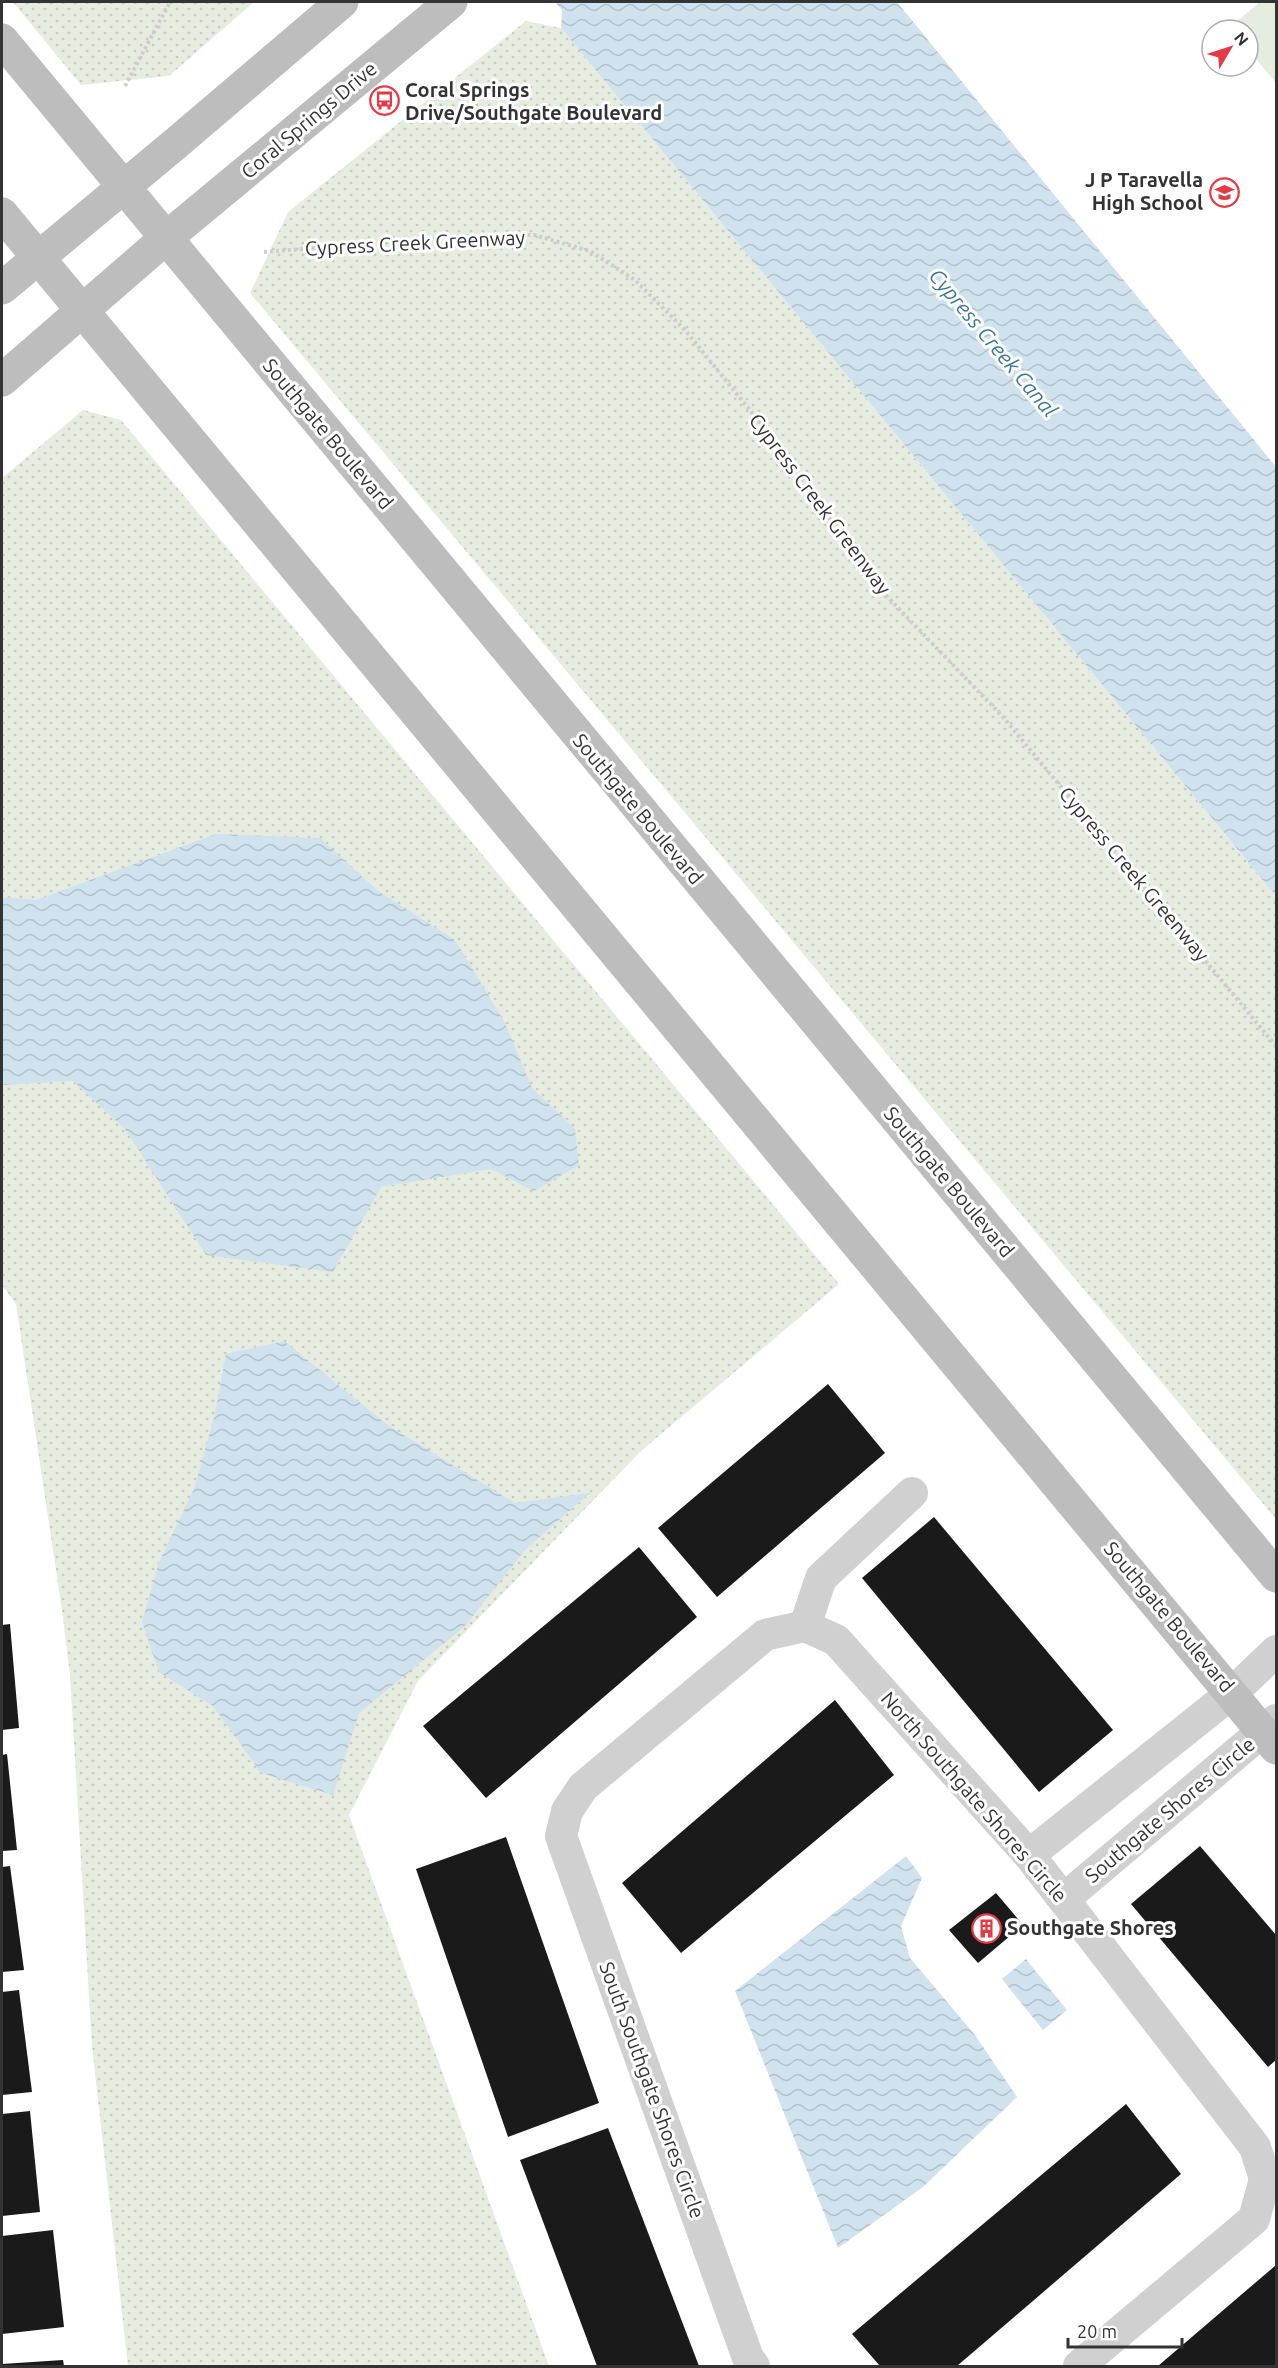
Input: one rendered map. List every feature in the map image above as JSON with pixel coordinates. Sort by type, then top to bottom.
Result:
[{"type":"main road","points":[[2,288],[342,2]]},
{"type":"main road","name":"Coral Springs Drive","points":[[2,380],[166,238],[451,2]]},
{"type":"main road","name":"Southgate Boulevard","points":[[2,40],[1276,1576]]},
{"type":"main road","name":"Southgate Boulevard","points":[[2,213],[1232,1693],[1272,1733]]},
{"type":"street","points":[[805,1626],[821,1578],[912,1493]]},
{"type":"street","name":"South Southgate Shores Circle","points":[[754,2367],[744,2347],[561,1836],[567,1811],[583,1787],[765,1635],[805,1626]]},
{"type":"street","name":"North Southgate Shores Circle","points":[[805,1626],[837,1641],[1029,1855],[1255,2147],[1271,2181]]},
{"type":"street","points":[[1029,1855],[1232,1693],[1276,1651]]},
{"type":"street","name":"Southgate Shores Circle","points":[[1064,1899],[1272,1733]]},
{"type":"street","points":[[1079,2367],[1254,2219],[1271,2181]]},
{"type":"path","points":[[125,86],[170,2]]},
{"type":"path","name":"Cypress Creek Greenway","points":[[264,252],[467,236],[534,236],[590,251],[635,280],[685,330],[780,446],[876,585],[1004,717],[1276,1046]]},
{"type":"shaded area","points":[[13,2],[254,2],[169,76],[81,85]]},
{"type":"shaded area","points":[[1260,2],[1276,2],[1276,83],[1260,64],[1260,18],[1241,18]]},
{"type":"shaded area","points":[[526,21],[561,28],[1276,896],[1276,1519],[250,293],[288,212]]},
{"type":"shaded area","points":[[83,410],[121,420],[839,1284],[641,1451],[418,1681],[349,1815],[549,2366],[128,2366],[92,2046],[70,1675],[16,1304],[2,1285],[2,478]]},
{"type":"water","name":"Cypress Creek Canal","points":[[555,2],[897,2],[1276,467],[1276,896],[561,28],[562,10]]},
{"type":"water","points":[[216,834],[320,838],[378,891],[455,940],[504,1021],[532,1088],[575,1129],[579,1165],[534,1191],[491,1169],[381,1187],[333,1272],[206,1255],[125,1129],[73,1081],[2,1085],[2,897],[36,900]]},
{"type":"water","points":[[284,1341],[389,1426],[515,1503],[590,1493],[525,1550],[465,1626],[359,1713],[333,1795],[261,1773],[213,1706],[159,1672],[142,1622],[159,1562],[194,1489],[215,1414],[226,1354]]},
{"type":"water","points":[[906,1856],[922,1878],[901,1926],[910,1958],[975,2035],[1017,2097],[923,2187],[838,2248],[735,1991]]},
{"type":"water","points":[[1026,1959],[1067,2010],[1043,2030],[1002,1979]]},
{"type":"building","points":[[828,1384],[885,1453],[717,1597],[658,1528]]},
{"type":"building","points":[[934,1517],[1113,1730],[1039,1792],[862,1578]]},
{"type":"building","points":[[639,1547],[697,1617],[486,1798],[423,1726]]},
{"type":"building","points":[[10,1624],[19,1728],[2,1730],[2,1625]]},
{"type":"building","points":[[835,1700],[894,1775],[681,1953],[622,1883]]},
{"type":"building","points":[[7,1754],[17,1850],[2,1851],[2,1755]]},
{"type":"building","points":[[506,1837],[599,2103],[508,2137],[416,1869]]},
{"type":"building","points":[[1200,1846],[1276,1935],[1276,2060],[1268,2067],[1131,1904]]},
{"type":"building","points":[[10,1866],[24,1970],[2,1972],[2,1867]]},
{"type":"building","name":"Southgate Shores","points":[[996,1893],[1023,1925],[978,1963],[949,1930]]},
{"type":"building","points":[[19,1990],[32,2092],[2,2095],[2,1992]]},
{"type":"building","points":[[1126,2104],[1181,2174],[957,2366],[880,2366],[852,2334]]},
{"type":"building","points":[[30,2111],[40,2212],[2,2216],[2,2114]]},
{"type":"building","points":[[608,2128],[699,2366],[597,2366],[520,2160]]},
{"type":"building","points":[[53,2230],[64,2327],[2,2334],[2,2236]]},
{"type":"building","points":[[1276,2265],[1276,2366],[1158,2366]]},
{"type":"building","points":[[63,2360],[64,2366],[2,2366],[2,2364]]},
{"type":"place","name":"Coral Springs Drive/Southgate Boulevard","points":[[384,101]]},
{"type":"place","name":"J P Taravella High School","points":[[1224,192]]},
{"type":"place","name":"Southgate Shores","points":[[986,1928]]}]
